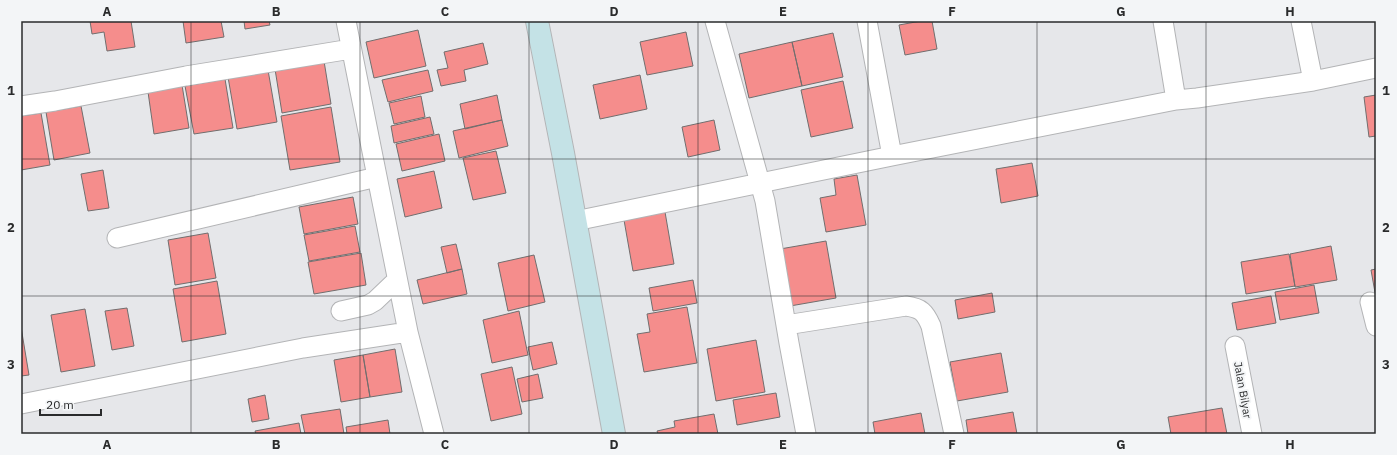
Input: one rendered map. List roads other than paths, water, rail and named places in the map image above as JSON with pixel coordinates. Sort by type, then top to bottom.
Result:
[{"type":"street","points":[[346,21],[408,332],[434,434]]},
{"type":"street","points":[[537,21],[614,434]]},
{"type":"street","points":[[715,21],[765,201],[806,434]]},
{"type":"street","points":[[867,21],[892,156]]},
{"type":"street","points":[[1163,21],[1176,100]]},
{"type":"street","points":[[1301,21],[1313,81]]},
{"type":"street","points":[[21,106],[186,76],[351,49]]},
{"type":"street","points":[[575,221],[760,182],[1176,100],[1313,81],[1376,68]]},
{"type":"street","points":[[117,238],[377,177]]},
{"type":"street","points":[[341,311],[368,305],[375,301],[398,280]]},
{"type":"street","points":[[1370,302],[1376,326]]},
{"type":"street","points":[[786,325],[906,306],[916,308],[926,314],[931,326],[954,434]]},
{"type":"street","points":[[21,404],[303,348],[408,332]]},
{"type":"street","name":"Jalan Bilyar","points":[[1235,346],[1252,434]]}]
